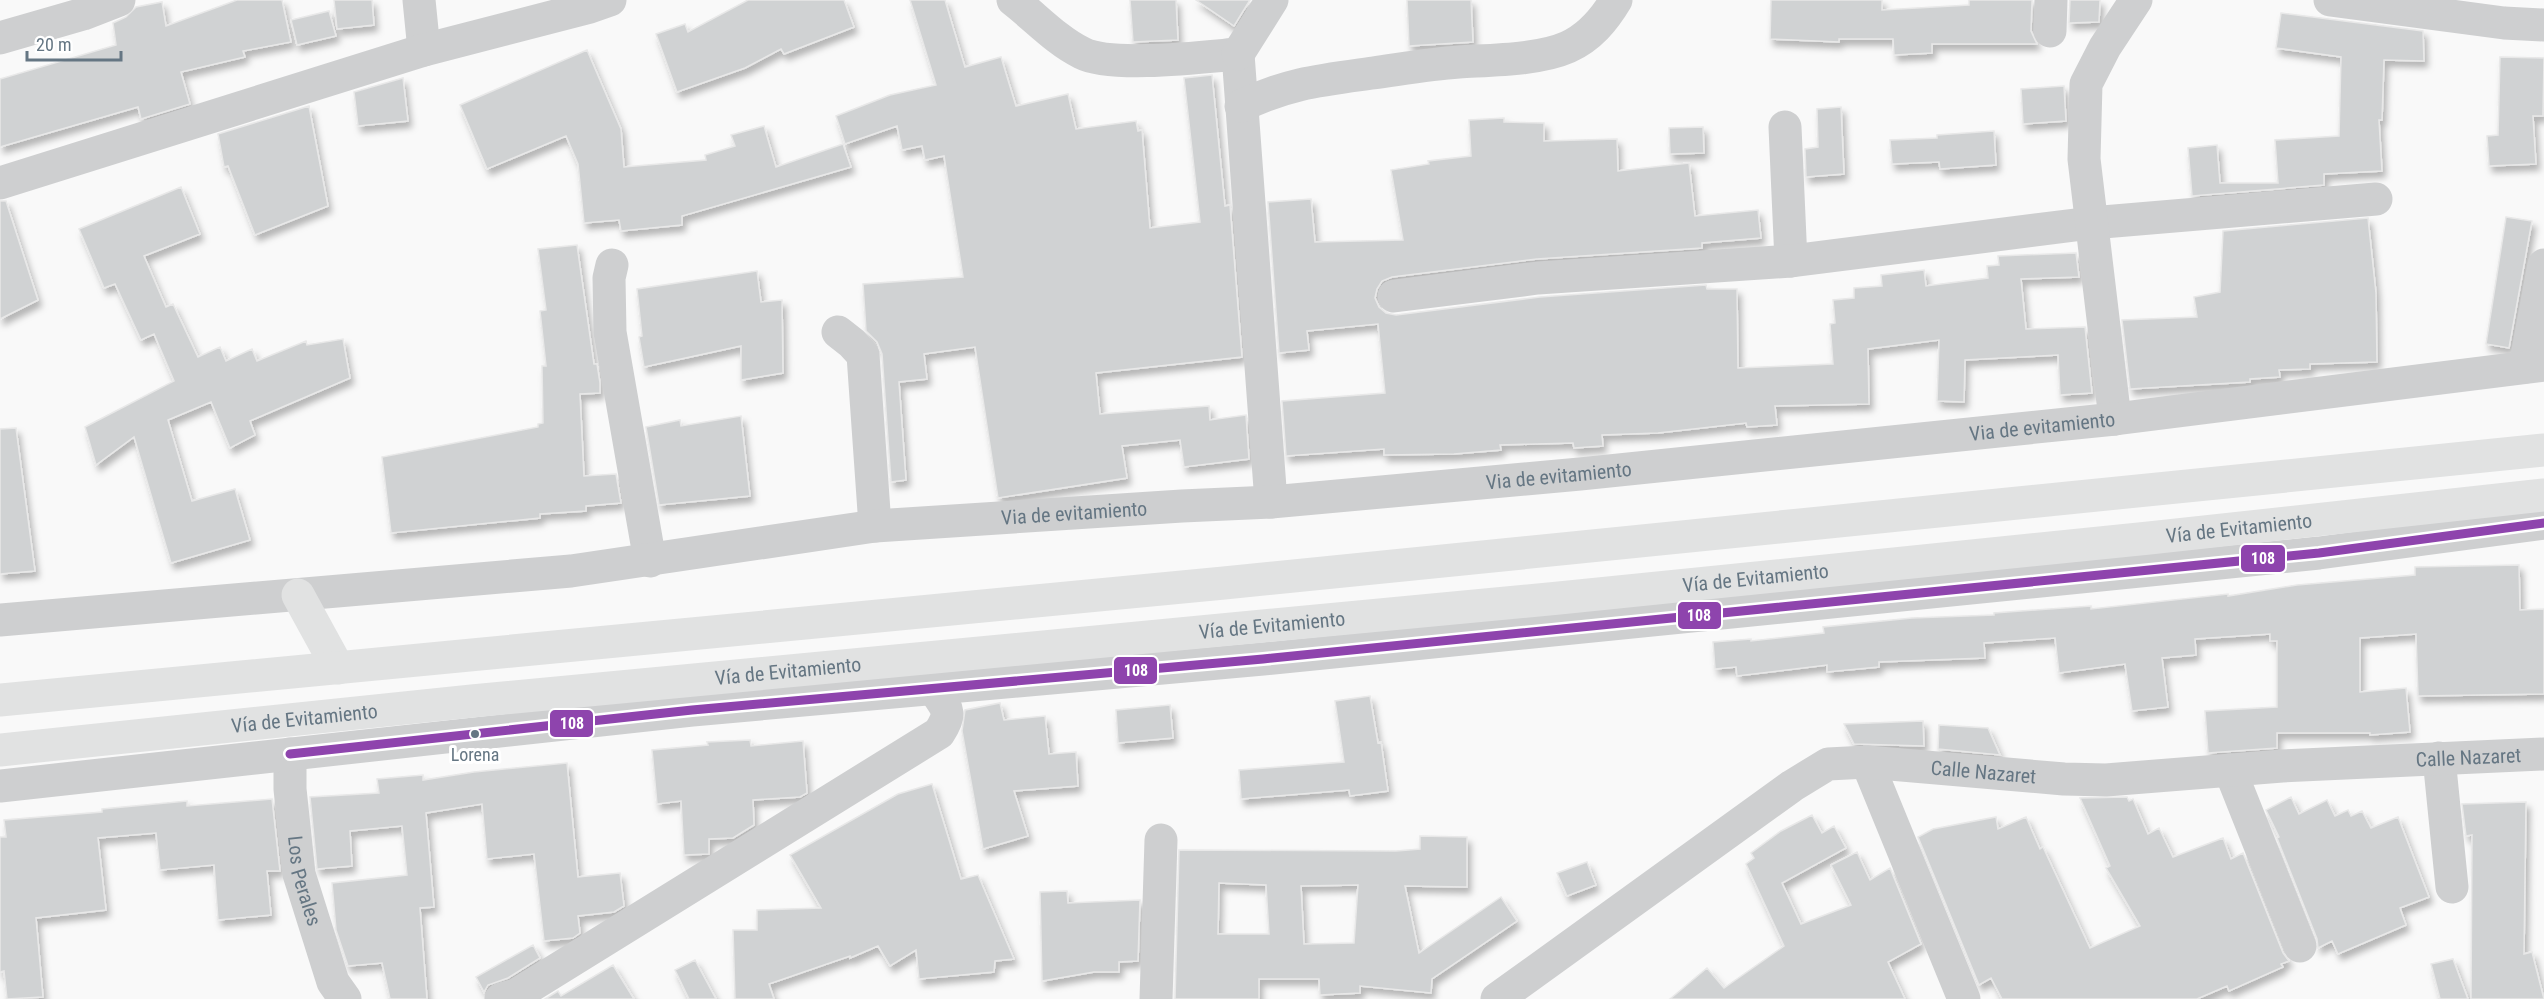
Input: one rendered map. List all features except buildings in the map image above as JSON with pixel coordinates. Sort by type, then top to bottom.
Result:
[{"type":"highway","points":[[0,700],[1224,583],[2544,450]]},
{"type":"highway","name":"Vía de Evitamiento","points":[[0,750],[484,700],[1559,598],[2544,495]]},
{"type":"highway","points":[[298,595],[338,668]]},
{"type":"street","points":[[0,38],[82,7],[119,0]]},
{"type":"street","points":[[419,0],[424,50]]},
{"type":"street","points":[[1013,0],[1083,54],[1101,59],[1158,60],[1238,54]]},
{"type":"street","points":[[1271,502],[1238,54],[1272,0]]},
{"type":"street","points":[[1241,106],[1286,87],[1336,77],[1408,66],[1537,54],[1567,48],[1590,33],[1606,18],[1616,0]]},
{"type":"street","points":[[2115,419],[2084,159],[2086,84],[2105,47],[2136,0]]},
{"type":"street","points":[[2330,0],[2505,11],[2544,25]]},
{"type":"street","points":[[0,183],[424,50],[597,2]]},
{"type":"street","points":[[1785,127],[1791,261]]},
{"type":"street","points":[[1394,296],[1538,278],[1791,261],[2091,223],[2376,199]]},
{"type":"street","points":[[612,265],[609,278],[610,332],[650,561]]},
{"type":"street","points":[[2535,366],[2544,265]]},
{"type":"street","points":[[838,332],[863,355],[875,526]]},
{"type":"street","name":"Via de evitamiento","points":[[0,620],[571,571],[875,526],[1271,502],[1568,475],[2115,419],[2535,366]]},
{"type":"street","points":[[0,786],[692,710],[1263,659],[2319,553],[2544,523]]},
{"type":"street","points":[[501,999],[516,995],[939,733],[947,720],[948,711],[934,689]]},
{"type":"street","name":"Los Perales","points":[[290,754],[290,789],[300,874],[333,982],[345,999]]},
{"type":"street","name":"Calle Nazaret","points":[[1497,999],[1828,764],[1867,762],[2064,779],[2106,780],[2230,770],[2544,754]]},
{"type":"street","points":[[2439,758],[2452,886]]},
{"type":"street","points":[[1867,762],[1964,999]]},
{"type":"street","points":[[2230,770],[2301,946]]},
{"type":"street","points":[[1156,999],[1161,840]]},
{"type":"transit line","name":"108","points":[[290,754],[692,710],[1263,659],[2319,553],[2544,523]]},
{"type":"place","name":"Lorena","points":[[475,734]]}]
